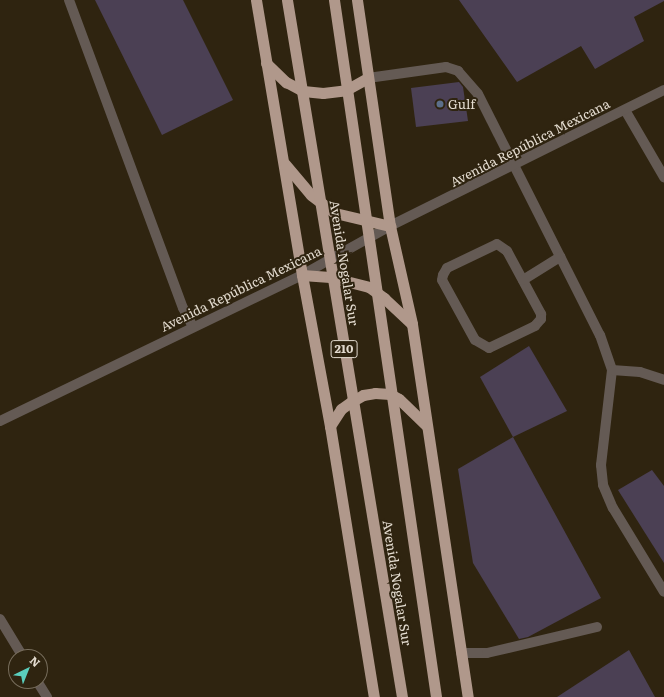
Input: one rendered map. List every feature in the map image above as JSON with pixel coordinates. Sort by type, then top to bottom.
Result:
[{"type":"highway","points":[[256,0],[302,275],[330,426],[374,697]]},
{"type":"highway","name":"Avenida Nogalar Sur","points":[[287,0],[402,697]]},
{"type":"highway","name":"Avenida Nogalar Sur","points":[[334,0],[436,697]]},
{"type":"highway","points":[[357,0],[390,226],[412,324],[468,697]]},
{"type":"highway","points":[[266,63],[286,82],[303,91],[323,93],[346,90],[368,78]]},
{"type":"highway","points":[[284,163],[311,195],[335,213],[390,226]]},
{"type":"highway","points":[[302,275],[330,277],[369,287],[384,298],[412,324]]},
{"type":"highway","points":[[330,426],[341,409],[363,395],[375,393],[390,394],[399,399],[426,425]]},
{"type":"street","points":[[69,0],[183,308],[193,327]]},
{"type":"street","points":[[368,78],[432,67],[446,67],[458,72],[478,94],[512,165],[600,335],[612,370],[602,457],[602,485],[613,508],[664,592]]},
{"type":"street","name":"Avenida República Mexicana","points":[[0,422],[302,275],[390,226],[664,90]]},
{"type":"street","points":[[625,110],[664,177]]},
{"type":"street","points":[[497,244],[507,251],[523,280],[541,314],[541,319],[535,326],[489,348],[475,340],[442,280],[447,268],[497,244]]},
{"type":"street","points":[[523,280],[560,257]]},
{"type":"street","points":[[612,370],[640,372],[664,380]]},
{"type":"street","points":[[0,619],[18,649]]},
{"type":"street","points":[[461,653],[486,653],[597,627]]},
{"type":"building","points":[[95,0],[183,0],[233,100],[162,135]]},
{"type":"building","points":[[459,0],[664,1],[634,17],[644,41],[595,69],[581,46],[517,82]]},
{"type":"building","name":"Gulf","points":[[459,82],[463,87],[468,121],[416,127],[411,88]]},
{"type":"building","points":[[529,346],[567,411],[513,437],[480,377]]},
{"type":"building","points":[[513,437],[601,598],[528,637],[519,639],[473,563],[458,469]]},
{"type":"building","points":[[652,470],[664,486],[664,563],[618,490]]},
{"type":"building","points":[[629,650],[655,697],[557,697]]},
{"type":"place","name":"Gulf","points":[[440,104]]}]
